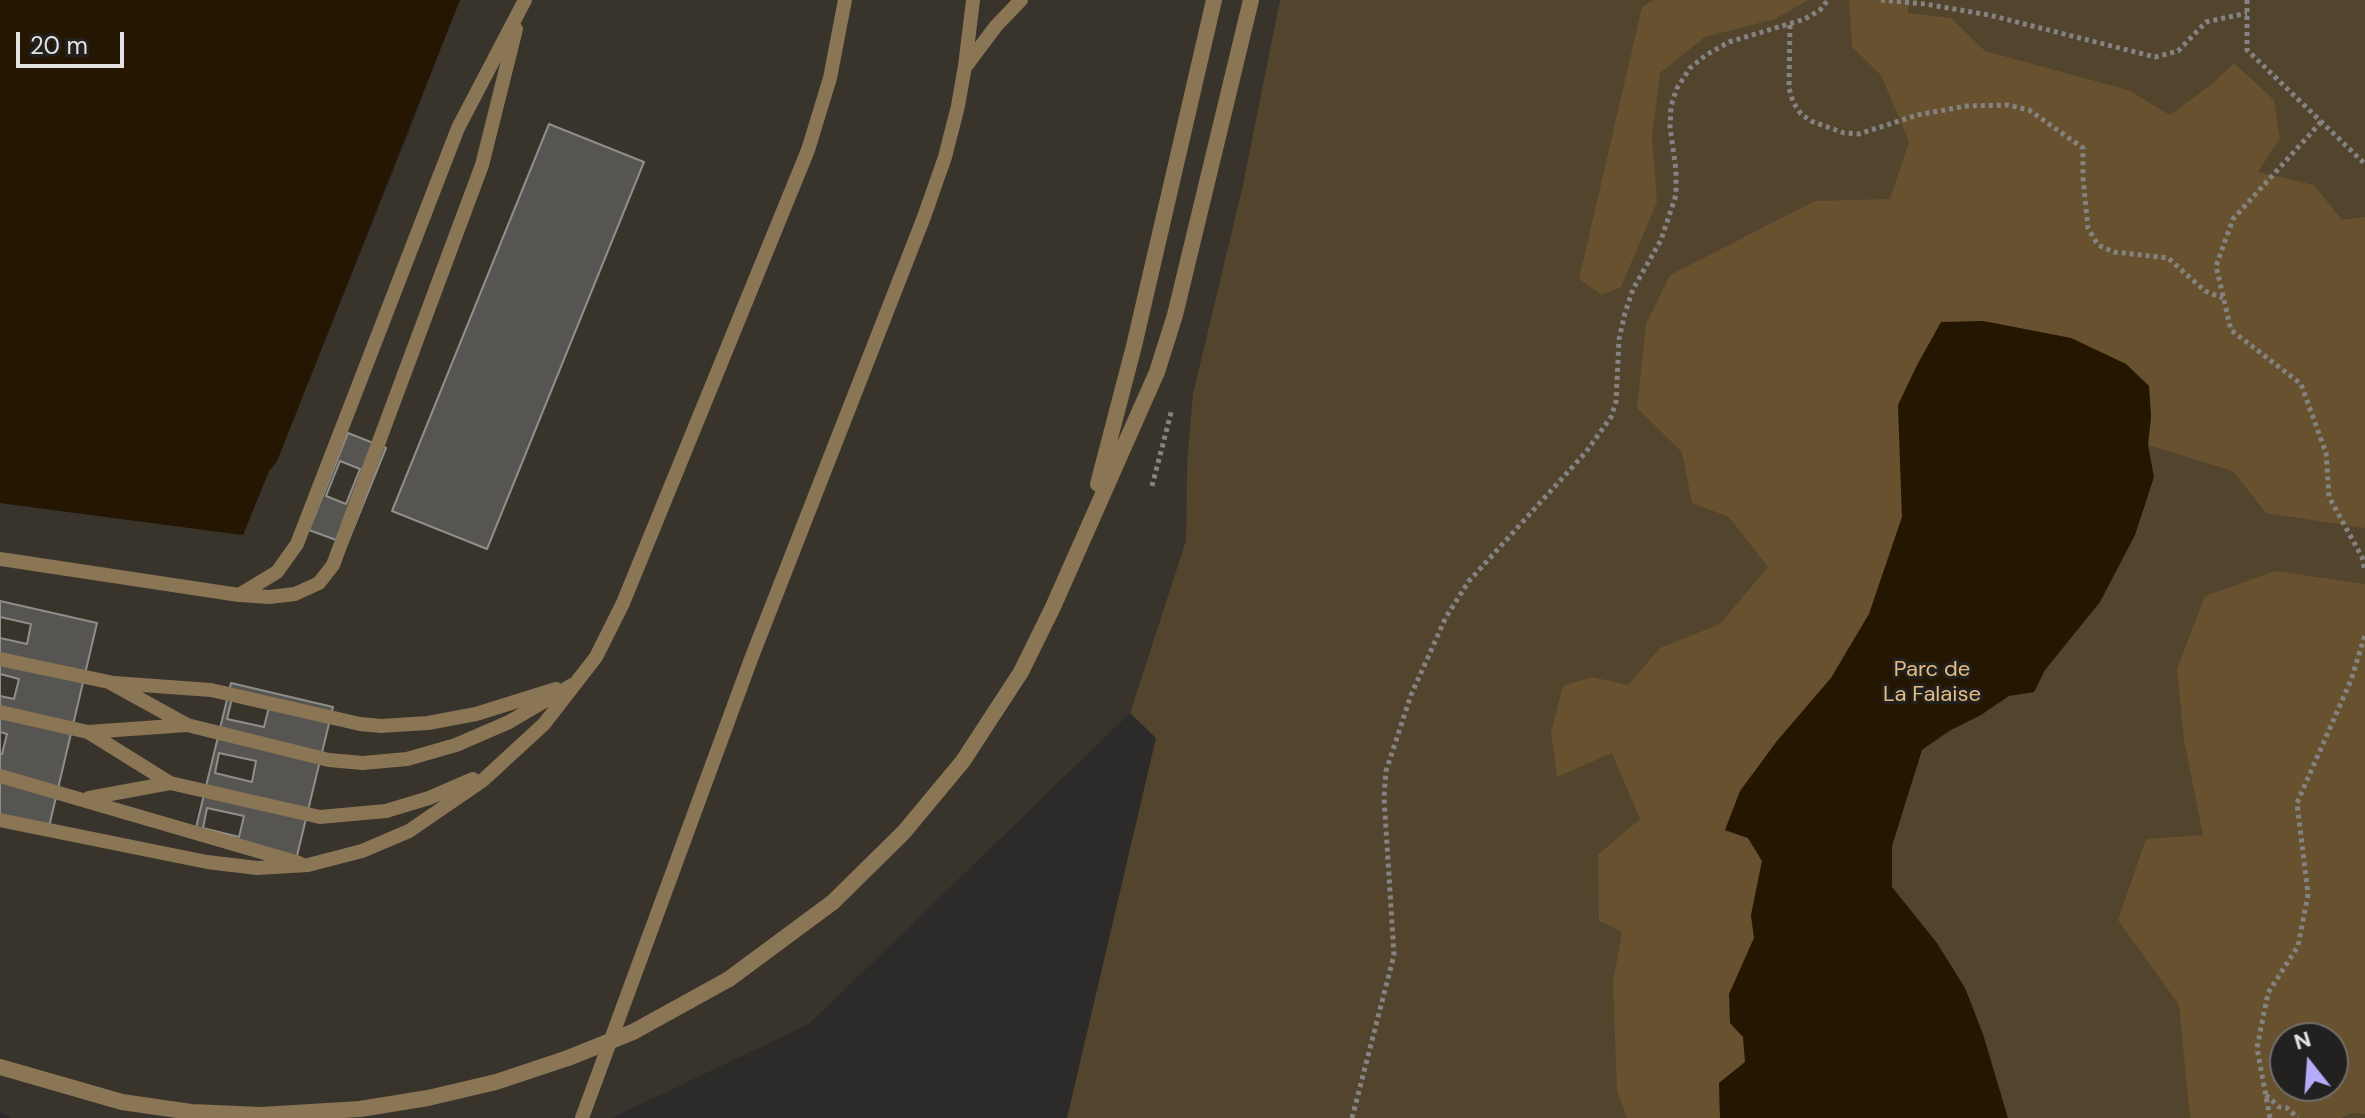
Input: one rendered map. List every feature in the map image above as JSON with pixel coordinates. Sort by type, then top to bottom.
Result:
[{"type":"street","points":[[1088,524],[1134,346],[1214,0]]},
{"type":"street","points":[[0,1067],[122,1102],[191,1112],[261,1115],[360,1109],[428,1098],[496,1082],[633,1032],[729,979],[833,902],[904,832],[984,732],[1021,672],[1053,607],[1151,385],[1175,315],[1251,0]]},
{"type":"lane","points":[[0,820],[207,862],[257,868],[308,865],[362,851],[409,831],[482,781],[544,724],[580,681],[623,603],[795,184],[830,78],[845,0]]},
{"type":"lane","points":[[582,1118],[751,659],[945,157],[965,66],[973,0]]},
{"type":"lane","points":[[965,66],[1021,0]]},
{"type":"lane","points":[[239,595],[277,572],[297,544],[458,128],[522,7]]},
{"type":"lane","points":[[0,559],[239,595],[269,597],[295,594],[319,583],[333,565],[482,165],[522,7]]},
{"type":"lane","points":[[0,659],[109,682],[211,690],[381,726],[428,723],[476,714],[580,681]]},
{"type":"lane","points":[[109,682],[187,725],[329,760],[363,763],[432,754],[486,734],[580,681]]},
{"type":"lane","points":[[0,712],[88,732],[187,725]]},
{"type":"lane","points":[[88,732],[170,783],[320,817],[386,811],[429,798],[498,767]]},
{"type":"lane","points":[[0,776],[308,865]]},
{"type":"lane","points":[[85,799],[170,783]]},
{"type":"path","points":[[1352,1118],[1394,955],[1384,797],[1386,771],[1411,695],[1446,617],[1462,591],[1494,551],[1586,452],[1611,417],[1616,402],[1619,339],[1625,313],[1633,289],[1661,240],[1676,195],[1670,127],[1671,106],[1677,88],[1690,68],[1706,55],[1729,42],[1790,25],[1820,10],[1828,0]]},
{"type":"path","points":[[1881,0],[1989,15],[2155,57],[2178,51],[2206,22],[2247,13]]},
{"type":"path","points":[[2247,0],[2247,50],[2365,164]]},
{"type":"path","points":[[1790,25],[1789,88],[1793,102],[1801,114],[1811,121],[1844,133],[1859,134],[1917,115],[1967,106],[2007,105],[2029,110],[2083,148],[2088,228],[2098,245],[2114,252],[2168,258],[2205,291],[2223,298]]},
{"type":"path","points":[[2321,122],[2233,219],[2216,266],[2231,330],[2301,384],[2326,453],[2329,497],[2362,557],[2365,571]]},
{"type":"path","points":[[2270,1118],[2257,1048],[2268,993],[2298,946],[2308,894],[2297,803],[2351,680],[2365,635]]},
{"type":"path","points":[[2266,1094],[2272,1102],[2287,1108],[2298,1118]]},
{"type":"shaded area","points":[[0,0],[460,0],[277,461],[269,471],[243,535],[0,503]]},
{"type":"shaded area","points":[[458,0],[1280,0],[1187,463],[1186,539],[1130,713],[809,1024],[612,1118],[11,1118],[0,1112],[0,503],[243,535],[269,471],[277,461],[413,122]]},
{"type":"shaded area","points":[[1653,0],[1808,0],[1775,19],[1705,37],[1660,73],[1652,137],[1657,202],[1621,287],[1602,295],[1579,279],[1642,7]]},
{"type":"shaded area","points":[[1849,0],[1910,0],[1908,13],[1951,18],[1985,51],[2128,90],[2170,115],[2212,84],[2234,63],[2274,100],[2280,138],[2258,172],[2314,185],[2342,220],[2365,217],[2365,528],[2266,513],[2233,471],[2148,445],[2151,417],[2149,386],[2125,364],[2071,338],[1983,321],[1898,405],[1902,517],[1869,614],[1831,678],[1777,741],[1725,831],[1748,838],[1762,861],[1751,915],[1754,938],[1743,963],[1746,1062],[1719,1083],[1720,1118],[1627,1118],[1617,1091],[1613,983],[1622,932],[1599,921],[1598,855],[1640,819],[1612,753],[1557,777],[1551,732],[1563,686],[1592,677],[1628,685],[1660,648],[1720,624],[1768,567],[1729,517],[1692,503],[1682,452],[1637,408],[1646,324],[1670,275],[1815,201],[1890,199],[1909,142],[1881,75],[1852,47]]},
{"type":"shaded area","points":[[1983,321],[2071,338],[2126,364],[2149,386],[2151,417],[2148,445],[2154,477],[2135,535],[2100,602],[2045,670],[2034,692],[2009,696],[1922,750],[1892,846],[1892,887],[1937,943],[1965,988],[1983,1034],[2008,1118],[1720,1118],[1719,1083],[1745,1062],[1743,1037],[1730,1023],[1729,994],[1754,938],[1751,915],[1762,861],[1748,838],[1725,830],[1740,791],[1777,741],[1831,678],[1869,614],[1902,517],[1898,405],[1916,367],[1941,322]]},
{"type":"shaded area","points":[[2275,571],[2365,584],[2365,1114],[2351,1113],[2341,1118],[2190,1118],[2179,1005],[2118,920],[2146,839],[2203,835],[2184,740],[2177,669],[2205,596]]},
{"type":"green space","name":"Parc de La Falaise","points":[[1280,0],[2365,0],[2365,1118],[1067,1118],[1156,738],[1130,713],[1186,540],[1187,463],[1193,394],[1242,189]]},
{"type":"building","points":[[549,124],[644,162],[487,549],[392,511]]},
{"type":"building","points":[[348,433],[386,448],[347,544],[309,530]]},
{"type":"building","points":[[340,461],[360,469],[346,504],[326,496]]},
{"type":"building","points":[[0,601],[97,623],[48,831],[0,820]]},
{"type":"building","points":[[0,617],[31,624],[27,644],[0,638]]},
{"type":"building","points":[[0,674],[19,679],[14,699],[0,696]]},
{"type":"building","points":[[231,683],[333,707],[296,860],[194,836]]},
{"type":"building","points":[[232,698],[269,707],[264,727],[227,719]]},
{"type":"building","points":[[0,732],[7,734],[2,754],[0,754]]},
{"type":"building","points":[[219,753],[256,761],[252,782],[215,773]]},
{"type":"building","points":[[207,808],[244,816],[239,837],[203,828]]}]
